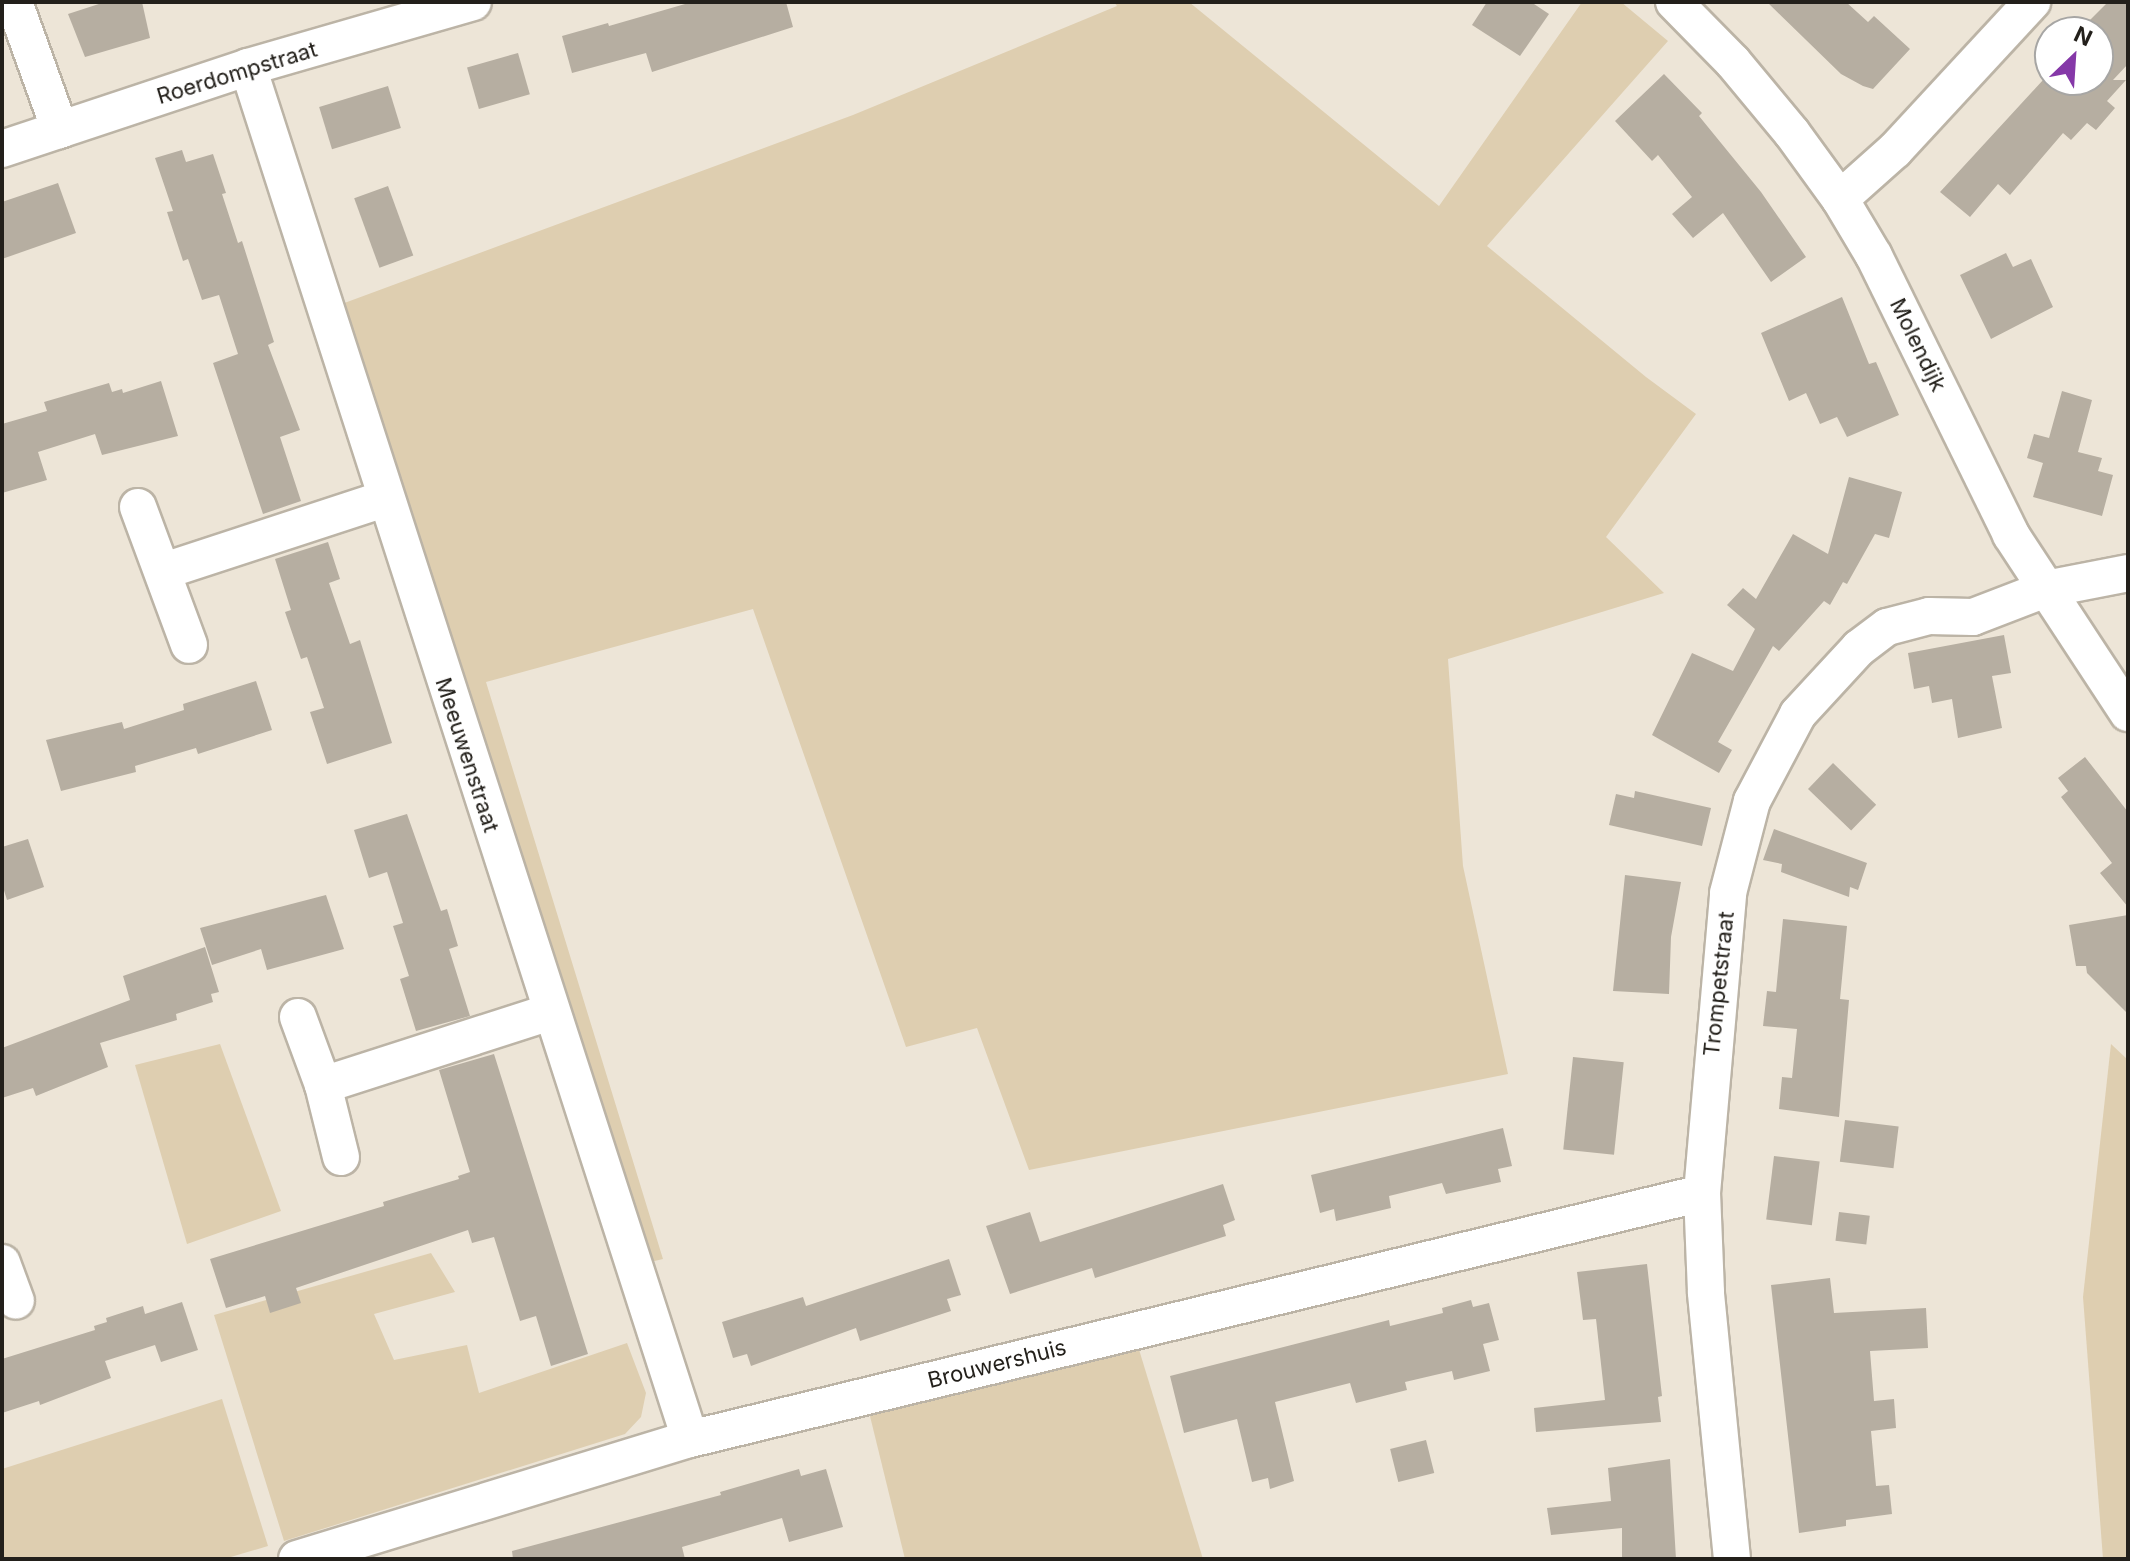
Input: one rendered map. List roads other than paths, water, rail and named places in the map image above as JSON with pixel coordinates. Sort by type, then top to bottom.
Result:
[{"type":"street","points":[[14,2],[60,130]]},
{"type":"street","name":"Roerdompstraat","points":[[2,149],[248,67],[473,2]]},
{"type":"street","name":"Molendijk","points":[[1674,2],[1743,74],[1792,133],[1840,199],[1880,269],[2011,535],[2128,713]]},
{"type":"street","points":[[1840,199],[1895,150],[2032,2]]},
{"type":"street","name":"Meeuwenstraat","points":[[248,67],[384,499],[690,1439]]},
{"type":"street","points":[[164,571],[384,499]]},
{"type":"street","points":[[138,507],[189,645]]},
{"type":"street","name":"Trompetstraat","points":[[1732,1559],[1706,1292],[1702,1193],[1728,893],[1747,816],[1772,757],[1798,714],[1827,679],[1887,627],[1929,616],[1973,617],[2046,589],[2128,573]]},
{"type":"street","points":[[323,1085],[551,1012]]},
{"type":"street","points":[[298,1017],[323,1085],[341,1157]]},
{"type":"street","name":"Brouwershuis","points":[[297,1559],[690,1439],[1702,1193]]},
{"type":"street","points":[[2,1263],[16,1301]]}]
